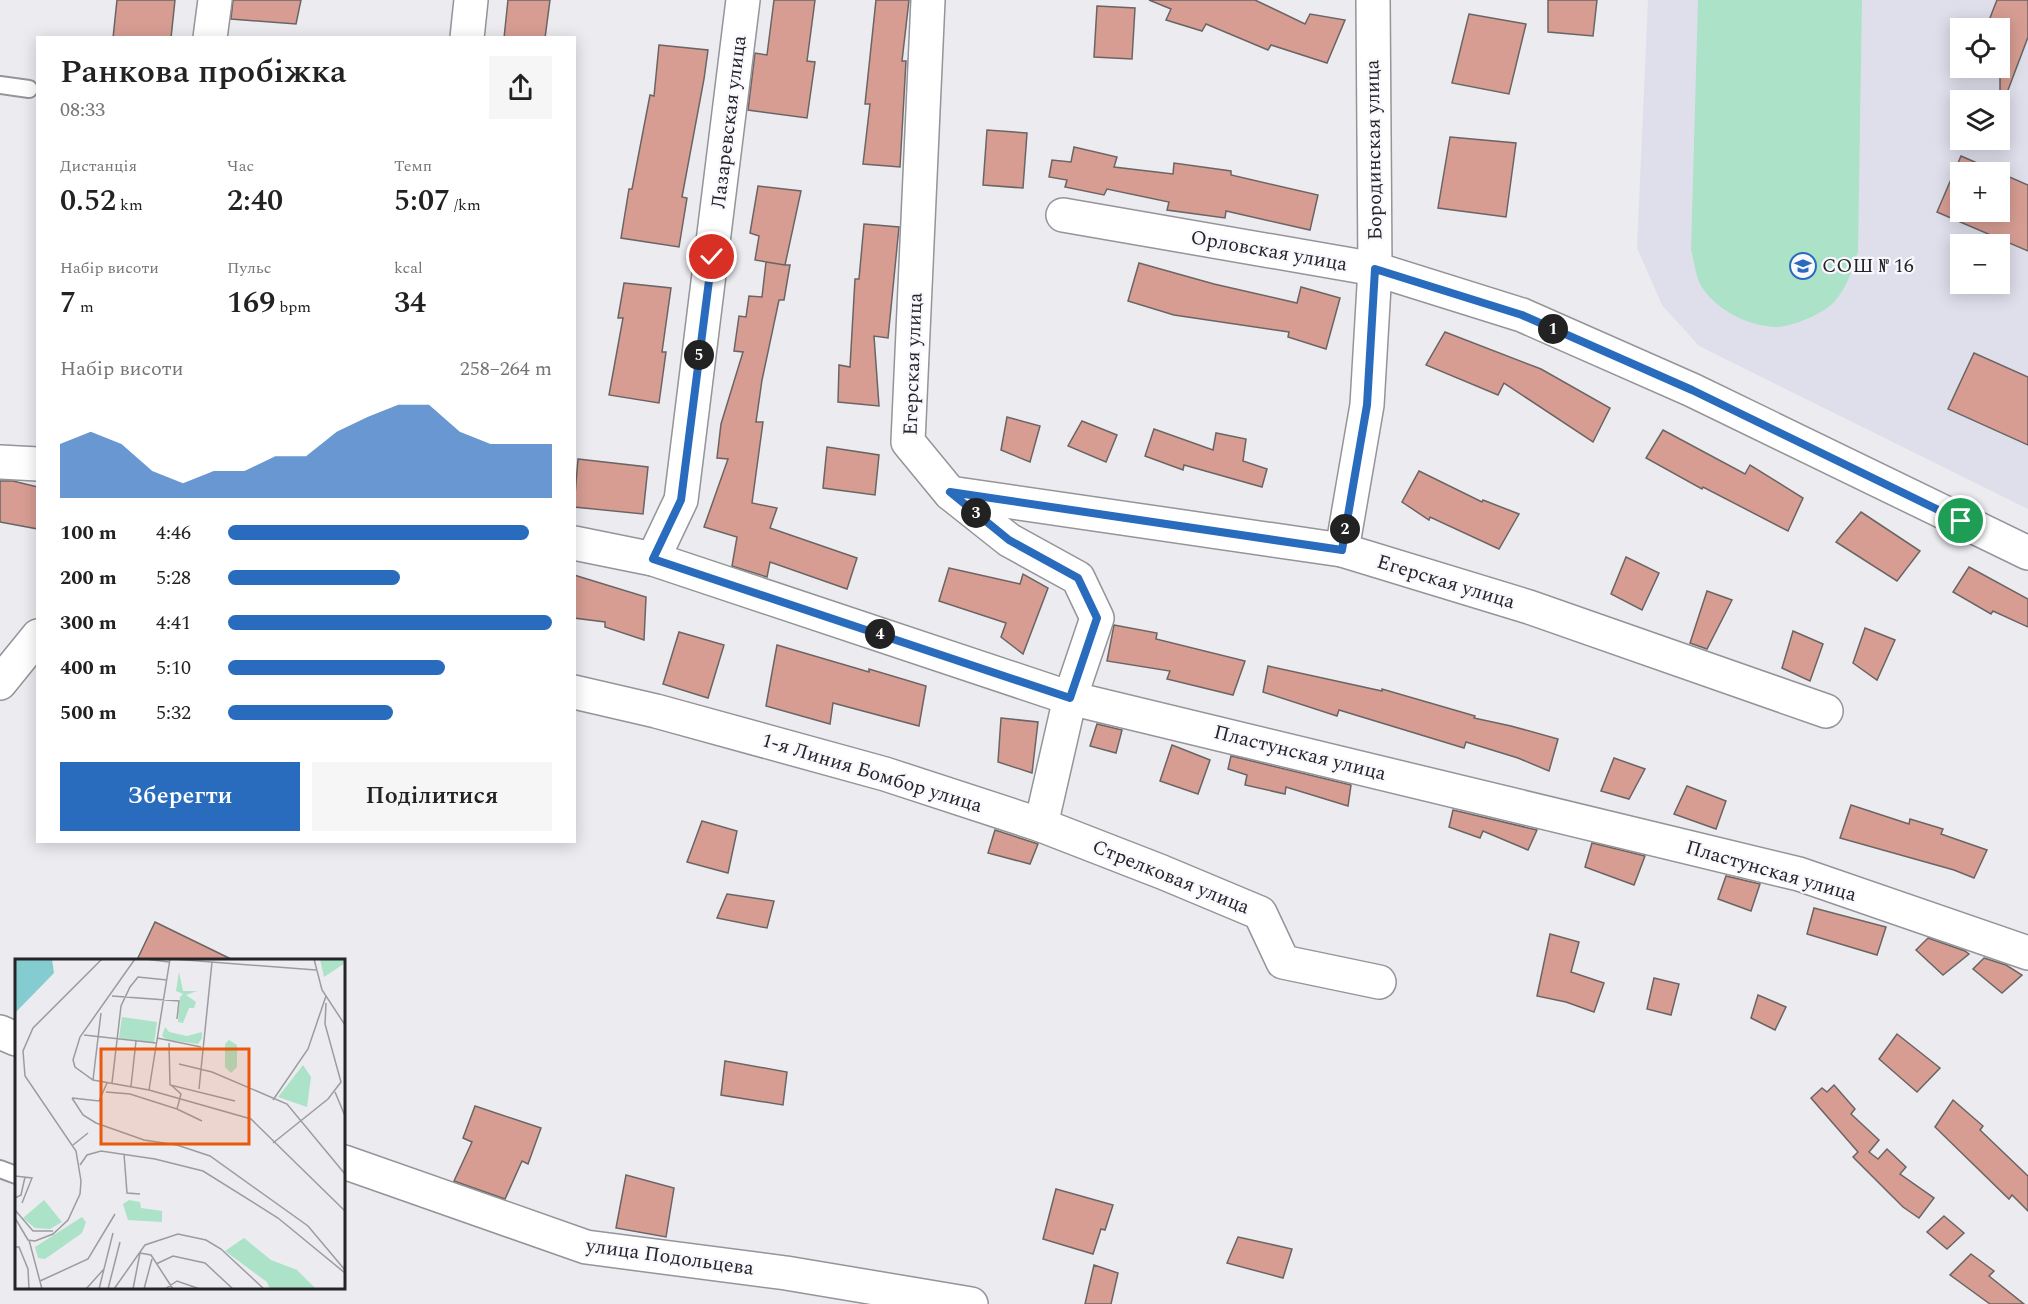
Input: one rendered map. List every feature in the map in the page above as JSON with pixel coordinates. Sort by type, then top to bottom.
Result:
[{"type":"street","points":[[210,36],[215,0]]},
{"type":"street","points":[[467,36],[471,0]]},
{"type":"street","name":"Лазаревская улица","points":[[653,559],[681,500],[743,0]]},
{"type":"street","name":"Егерская улица","points":[[928,0],[908,442],[950,492],[1342,550],[1529,607],[1826,711]]},
{"type":"street","name":"Бородинская улица","points":[[1342,550],[1367,405],[1375,269],[1373,0]]},
{"type":"street","name":"Орловская улица","points":[[1063,215],[1375,269],[1522,315],[1692,390],[2028,553]]},
{"type":"street","points":[[0,462],[36,464]]},
{"type":"street","points":[[950,492],[1009,540],[1078,578],[1097,618],[1070,698],[1041,825]]},
{"type":"street","name":"Пластунская улица","points":[[576,543],[653,559],[1070,698],[1799,874],[2028,953]]},
{"type":"street","points":[[0,683],[36,638]]},
{"type":"street","name":"1-я Линия Бомбор улица","points":[[576,692],[656,711],[885,774],[1041,825]]},
{"type":"street","name":"Стрелковая улица","points":[[1041,825],[1260,913],[1283,962],[1379,982]]},
{"type":"street","points":[[0,1032],[15,1039]]},
{"type":"street","name":"улица Подольцева","points":[[345,1162],[586,1247],[786,1273],[971,1304]]},
{"type":"lane","points":[[0,85],[29,89]]},
{"type":"lane","points":[[0,1169],[15,1175]]},
{"type":"shaded area","name":"СОШ № 16","points":[[1648,0],[2028,0],[2028,509],[1699,346],[1662,305],[1637,248]]},
{"type":"green space","points":[[1698,0],[1862,0],[1858,252],[1839,297],[1829,307],[1815,315],[1790,325],[1764,326],[1731,314],[1712,300],[1696,274],[1691,250]]},
{"type":"building","points":[[117,0],[175,0],[171,36],[113,36]]},
{"type":"building","points":[[233,0],[301,0],[296,24],[231,19]]},
{"type":"building","points":[[508,0],[550,0],[545,36],[504,36]]},
{"type":"building","points":[[774,0],[815,0],[807,61],[815,62],[807,118],[748,110],[755,53],[767,55]]},
{"type":"building","points":[[876,0],[909,0],[902,61],[906,61],[900,167],[863,164],[870,104],[865,104]]},
{"type":"building","points":[[1149,0],[1255,0],[1305,24],[1310,14],[1345,20],[1327,63],[1271,45],[1268,50],[1206,24],[1202,31],[1166,20],[1171,9]]},
{"type":"building","points":[[1548,0],[1597,0],[1593,36],[1548,32]]},
{"type":"building","points":[[1997,0],[2028,0],[2028,37],[2008,90],[2000,90],[2000,78],[2010,78],[2010,18],[1990,18]]},
{"type":"building","points":[[1097,6],[1135,8],[1132,59],[1094,57]]},
{"type":"building","points":[[1469,14],[1526,24],[1509,94],[1452,83]]},
{"type":"building","points":[[659,45],[708,50],[682,197],[687,198],[679,247],[621,238],[629,189],[632,189],[650,95],[654,96]]},
{"type":"building","points":[[987,130],[1027,133],[1023,188],[983,185]]},
{"type":"building","points":[[1450,137],[1516,143],[1506,217],[1438,208]]},
{"type":"building","points":[[1074,147],[1117,157],[1114,167],[1173,174],[1174,163],[1231,171],[1231,175],[1318,195],[1310,230],[1226,211],[1225,218],[1167,210],[1169,202],[1107,189],[1104,195],[1065,187],[1067,180],[1049,177],[1052,160],[1071,162]]},
{"type":"building","points":[[1961,156],[1975,162],[1958,162]]},
{"type":"building","points":[[2010,177],[2028,185],[2028,251],[2010,243],[2010,234],[1988,234],[1960,222],[2010,222]]},
{"type":"building","points":[[1950,182],[1950,218],[1937,212]]},
{"type":"building","points":[[758,186],[801,191],[785,265],[755,260],[759,236],[750,233]]},
{"type":"building","points":[[864,224],[899,227],[888,338],[874,336],[879,406],[838,402],[839,365],[850,367],[855,279],[859,279]]},
{"type":"building","points":[[766,262],[790,265],[784,300],[779,300],[762,380],[756,422],[763,422],[752,503],[777,508],[770,528],[857,558],[847,589],[770,562],[767,577],[732,566],[737,537],[704,527],[728,459],[717,458],[721,424],[743,352],[734,351],[739,316],[746,317],[749,296],[762,297]]},
{"type":"building","points":[[1139,263],[1214,284],[1297,303],[1301,287],[1340,298],[1326,349],[1288,337],[1289,332],[1174,315],[1128,301]]},
{"type":"building","points":[[624,283],[671,288],[662,352],[666,352],[659,403],[609,395],[623,318],[618,318]]},
{"type":"building","points":[[1445,332],[1541,369],[1610,408],[1593,442],[1504,383],[1498,395],[1426,365]]},
{"type":"building","points":[[1974,353],[2028,377],[2028,445],[1948,409]]},
{"type":"building","points":[[1007,417],[1040,426],[1030,462],[1001,450]]},
{"type":"building","points":[[1082,421],[1117,435],[1106,462],[1068,446]]},
{"type":"building","points":[[1154,429],[1213,450],[1216,433],[1246,439],[1243,461],[1267,469],[1262,487],[1184,465],[1183,470],[1145,456]]},
{"type":"building","points":[[1663,430],[1745,474],[1750,465],[1803,498],[1788,531],[1703,487],[1702,489],[1646,458]]},
{"type":"building","points":[[827,447],[879,455],[875,495],[823,488]]},
{"type":"building","points":[[578,459],[648,467],[643,514],[576,507]]},
{"type":"building","points":[[1419,471],[1482,502],[1483,500],[1519,514],[1499,549],[1430,517],[1429,520],[1402,502]]},
{"type":"building","points":[[0,481],[13,481],[36,487],[36,529],[0,522]]},
{"type":"building","points":[[1861,512],[1920,551],[1897,581],[1836,542]]},
{"type":"building","points":[[1626,557],[1659,573],[1642,610],[1611,594]]},
{"type":"building","points":[[1969,567],[2028,599],[2028,627],[1993,611],[1991,614],[1953,592]]},
{"type":"building","points":[[949,568],[1020,584],[1023,574],[1048,588],[1023,654],[1001,637],[1006,623],[939,601]]},
{"type":"building","points":[[576,576],[646,597],[644,640],[605,627],[605,622],[576,618]]},
{"type":"building","points":[[1707,591],[1732,600],[1707,649],[1690,643]]},
{"type":"building","points":[[1114,625],[1157,633],[1156,639],[1245,661],[1233,695],[1167,679],[1170,671],[1107,661]]},
{"type":"building","points":[[1865,628],[1895,640],[1877,680],[1853,663]]},
{"type":"building","points":[[1793,631],[1823,644],[1810,681],[1782,668]]},
{"type":"building","points":[[679,632],[724,645],[708,698],[663,684]]},
{"type":"building","points":[[777,645],[926,686],[919,726],[833,703],[830,724],[766,706]]},
{"type":"building","points":[[1268,666],[1382,691],[1382,689],[1475,716],[1474,718],[1558,739],[1549,771],[1518,758],[1466,742],[1464,748],[1339,710],[1337,716],[1263,692]]},
{"type":"building","points":[[1001,718],[1038,722],[1032,773],[998,762]]},
{"type":"building","points":[[1097,724],[1122,730],[1116,753],[1090,746]]},
{"type":"building","points":[[1172,745],[1210,760],[1198,794],[1160,781]]},
{"type":"building","points":[[1231,756],[1351,785],[1348,806],[1286,787],[1285,794],[1245,785],[1247,775],[1228,769]]},
{"type":"building","points":[[1614,758],[1645,769],[1629,799],[1601,791]]},
{"type":"building","points":[[1687,786],[1726,801],[1716,829],[1674,814]]},
{"type":"building","points":[[1851,805],[1909,824],[1910,819],[1943,829],[1941,834],[1987,850],[1974,878],[1954,870],[1840,838]]},
{"type":"building","points":[[1453,810],[1537,830],[1528,850],[1483,831],[1480,838],[1449,827]]},
{"type":"building","points":[[702,821],[737,831],[728,873],[687,862]]},
{"type":"building","points":[[995,830],[1038,844],[1030,864],[988,853]]},
{"type":"building","points":[[1592,843],[1645,856],[1634,885],[1585,867]]},
{"type":"building","points":[[1726,876],[1760,884],[1751,911],[1718,899]]},
{"type":"building","points":[[727,894],[774,901],[767,928],[717,918]]},
{"type":"building","points":[[1814,908],[1886,927],[1877,955],[1807,934]]},
{"type":"building","points":[[155,922],[231,959],[137,959]]},
{"type":"building","points":[[1550,934],[1579,942],[1571,972],[1604,983],[1594,1012],[1566,1002],[1537,996]]},
{"type":"building","points":[[1928,938],[1969,954],[1943,975],[1916,950]]},
{"type":"building","points":[[1984,958],[2006,965],[2022,975],[2002,993],[1973,969]]},
{"type":"building","points":[[1654,978],[1679,984],[1671,1015],[1647,1009]]},
{"type":"building","points":[[1758,995],[1786,1007],[1775,1030],[1751,1018]]},
{"type":"building","points":[[1897,1034],[1940,1068],[1917,1092],[1879,1059]]},
{"type":"building","points":[[725,1061],[787,1072],[783,1105],[721,1095]]},
{"type":"building","points":[[1834,1085],[1855,1109],[1851,1114],[1879,1140],[1869,1152],[1878,1159],[1887,1149],[1906,1167],[1900,1174],[1934,1198],[1919,1218],[1903,1207],[1853,1157],[1858,1152],[1811,1098],[1822,1088],[1827,1092]]},
{"type":"building","points":[[1953,1100],[1983,1126],[1980,1130],[2028,1176],[2028,1211],[2012,1195],[2009,1199],[1935,1127]]},
{"type":"building","points":[[475,1106],[541,1128],[528,1164],[522,1161],[505,1199],[454,1181],[472,1142],[463,1138]]},
{"type":"building","points":[[626,1175],[674,1188],[666,1237],[616,1228]]},
{"type":"building","points":[[1056,1189],[1113,1205],[1105,1230],[1101,1229],[1093,1254],[1043,1239]]},
{"type":"building","points":[[1944,1216],[1964,1233],[1947,1249],[1927,1232]]},
{"type":"building","points":[[1238,1237],[1292,1249],[1283,1278],[1227,1263]]},
{"type":"building","points":[[1971,1254],[1994,1271],[1989,1276],[2024,1304],[1990,1304],[1950,1275]]},
{"type":"building","points":[[1094,1265],[1118,1273],[1111,1304],[1085,1304]]},
{"type":"place","name":"СОШ № 16","points":[[1803,266]]},
{"type":"route","points":[[712,257],[681,500],[653,559],[1070,698],[1097,618],[1078,578],[1009,540],[950,492],[1342,550],[1367,405],[1375,269],[1522,315],[1692,390],[1961,521]]}]
